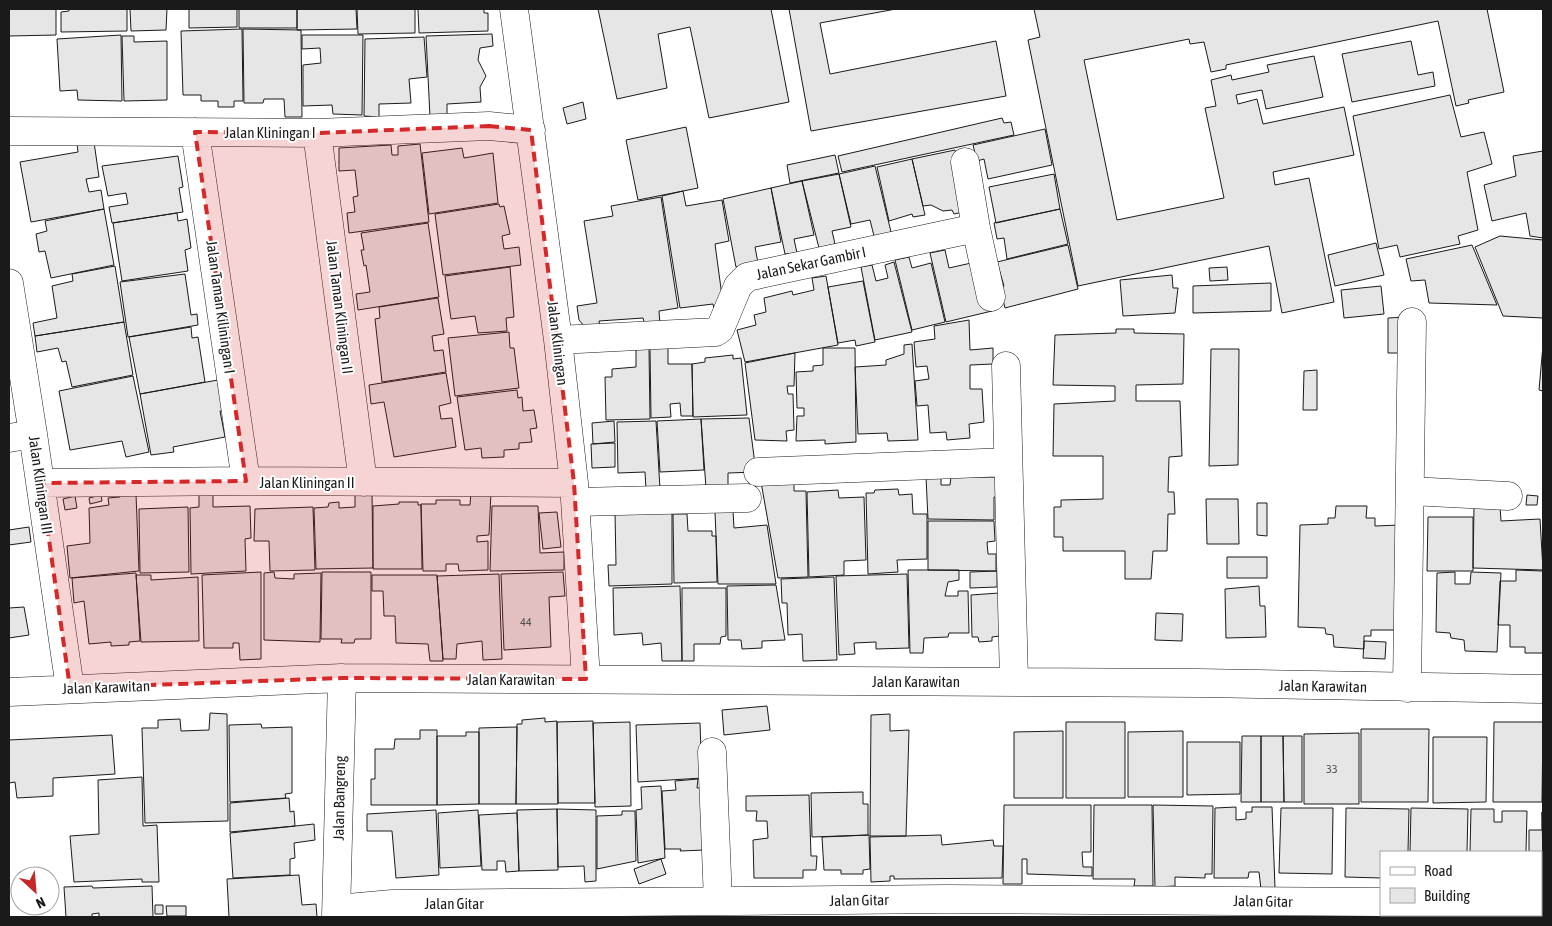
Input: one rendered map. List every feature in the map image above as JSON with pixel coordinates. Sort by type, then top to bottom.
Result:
[{"type":"street","name":"Jalan Kliningan","points":[[514,9],[558,340],[575,493],[586,679]]},
{"type":"street","name":"Jalan Kliningan I","points":[[9,130],[318,133],[489,126],[531,130]]},
{"type":"street","name":"Jalan Taman Kiliningan I","points":[[195,132],[246,481]]},
{"type":"street","name":"Jalan Taman Kliningan II","points":[[318,133],[363,482]]},
{"type":"street","points":[[965,162],[976,228],[991,298]]},
{"type":"street","name":"Jalan Sekar Gambir I","points":[[558,340],[716,332],[720,329],[738,286],[747,278],[976,228]]},
{"type":"street","name":"Jalan Kliningan III","points":[[9,282],[21,436],[40,483],[70,688]]},
{"type":"street","points":[[1407,688],[1412,322]]},
{"type":"street","points":[[1006,366],[1014,681]]},
{"type":"street","points":[[758,472],[1008,462]]},
{"type":"street","name":"Jalan Kliningan II","points":[[40,483],[363,482],[575,493]]},
{"type":"street","points":[[1410,492],[1508,496]]},
{"type":"street","points":[[575,493],[747,498]]},
{"type":"street","name":"Jalan Karawitan","points":[[9,692],[342,678],[1014,681],[1543,689]]},
{"type":"street","name":"Jalan Bangreng","points":[[336,913],[342,678]]},
{"type":"street","points":[[712,752],[729,907]]},
{"type":"street","name":"Jalan Gitar","points":[[336,913],[392,904],[1326,909],[1380,902]]},
{"type":"highlighted area","points":[[489,126],[531,130],[574,483],[586,679],[342,678],[70,688],[41,483],[246,481],[195,132],[317,133]]},
{"type":"building","points":[[9,9],[56,9],[56,35],[9,36]]},
{"type":"building","points":[[69,9],[127,9],[127,31],[61,32],[61,12],[69,11]]},
{"type":"building","points":[[130,9],[167,9],[166,30],[131,31]]},
{"type":"building","points":[[189,9],[237,9],[237,27],[189,28]]},
{"type":"building","points":[[239,9],[297,9],[297,28],[239,28]]},
{"type":"building","points":[[297,9],[356,9],[357,29],[297,30]]},
{"type":"building","points":[[357,9],[415,9],[415,33],[358,34]]},
{"type":"building","points":[[418,9],[484,9],[484,13],[488,13],[488,31],[419,33]]},
{"type":"building","points":[[598,9],[771,9],[789,102],[709,118],[690,27],[658,34],[667,88],[617,99]]},
{"type":"building","points":[[789,9],[896,9],[820,23],[830,74],[996,41],[1006,96],[811,131]]},
{"type":"building","points":[[1034,9],[1487,9],[1504,92],[1468,100],[1469,103],[1456,106],[1438,21],[1226,65],[1226,69],[1211,72],[1204,42],[1190,44],[1189,39],[1084,60],[1117,220],[1224,198],[1205,108],[1216,106],[1211,80],[1231,75],[1232,80],[1269,72],[1267,65],[1314,56],[1323,97],[1266,109],[1262,90],[1236,95],[1238,104],[1257,99],[1263,124],[1344,107],[1354,155],[1273,172],[1275,185],[1309,178],[1334,302],[1282,313],[1269,246],[1078,286],[1028,40],[1040,37]]},
{"type":"building","points":[[242,29],[243,101],[234,101],[234,107],[218,107],[218,101],[201,101],[201,95],[183,95],[181,31]]},
{"type":"building","points":[[243,29],[301,30],[302,117],[285,117],[284,99],[264,99],[263,103],[244,103]]},
{"type":"building","points":[[492,34],[493,46],[480,48],[478,60],[486,76],[480,87],[481,102],[447,104],[447,117],[430,117],[426,36]]},
{"type":"building","points":[[121,35],[122,101],[78,100],[77,90],[60,91],[57,39]]},
{"type":"building","points":[[302,35],[363,35],[362,115],[333,114],[332,105],[303,106],[303,65],[321,63],[320,48],[302,49]]},
{"type":"building","points":[[122,36],[134,36],[134,42],[167,41],[167,100],[124,101]]},
{"type":"building","points":[[424,37],[427,77],[409,79],[411,103],[379,104],[379,117],[364,116],[365,39]]},
{"type":"building","points":[[1411,41],[1418,75],[1433,72],[1435,86],[1352,102],[1342,54]]},
{"type":"building","points":[[1450,95],[1461,137],[1484,132],[1492,164],[1467,172],[1478,230],[1458,236],[1460,244],[1400,257],[1397,245],[1379,249],[1353,116]]},
{"type":"building","points":[[583,102],[586,119],[567,124],[563,108]]},
{"type":"building","points":[[1002,118],[1004,123],[1011,122],[1014,135],[842,172],[838,156]]},
{"type":"building","points":[[686,127],[698,188],[638,200],[626,140]]},
{"type":"building","points":[[1045,129],[1052,165],[988,179],[984,159],[977,161],[973,145]]},
{"type":"building","points":[[94,142],[99,177],[86,179],[89,192],[101,190],[104,209],[31,222],[20,162],[78,152],[77,144]]},
{"type":"building","points":[[420,144],[429,222],[349,233],[347,213],[355,212],[353,197],[358,196],[355,170],[339,171],[339,148],[391,145],[392,155],[398,155],[398,146]]},
{"type":"building","points":[[462,148],[464,158],[493,153],[498,203],[429,214],[422,153]]},
{"type":"building","points":[[955,150],[968,211],[954,214],[952,210],[943,211],[931,205],[923,206],[912,159]]},
{"type":"building","points":[[1543,151],[1543,238],[1530,236],[1526,213],[1492,221],[1484,185],[1516,176],[1513,156]]},
{"type":"building","points":[[835,155],[839,173],[790,183],[787,165]]},
{"type":"building","points":[[178,156],[183,187],[179,188],[183,212],[112,223],[109,207],[128,204],[126,193],[108,196],[102,166]]},
{"type":"building","points":[[912,159],[925,215],[913,217],[912,214],[889,221],[877,167]]},
{"type":"building","points":[[875,166],[892,236],[875,240],[870,220],[851,224],[839,174]]},
{"type":"building","points":[[839,174],[851,227],[832,231],[835,244],[819,248],[802,181]]},
{"type":"building","points":[[1054,174],[1060,209],[996,223],[989,187]]},
{"type":"building","points":[[802,181],[814,235],[794,239],[797,253],[785,254],[771,188]]},
{"type":"building","points":[[771,188],[781,242],[755,247],[758,263],[736,267],[723,199]]},
{"type":"building","points":[[683,191],[686,206],[722,200],[729,241],[715,244],[724,311],[715,313],[713,304],[680,308],[662,196]]},
{"type":"building","points":[[661,197],[678,308],[659,311],[660,325],[645,325],[643,318],[599,321],[600,327],[585,327],[579,320],[577,306],[597,303],[584,221],[613,216],[611,206]]},
{"type":"building","points":[[499,204],[500,207],[504,206],[510,234],[502,236],[504,249],[519,247],[521,265],[443,275],[435,214]]},
{"type":"building","points":[[104,209],[114,265],[51,278],[45,251],[39,252],[36,234],[47,231],[45,221]]},
{"type":"building","points":[[1060,209],[1068,244],[1007,259],[1004,238],[997,239],[994,223]]},
{"type":"building","points":[[177,213],[178,221],[187,219],[191,248],[185,250],[188,271],[122,281],[113,223]]},
{"type":"building","points":[[428,223],[439,297],[358,310],[356,294],[370,292],[366,265],[364,266],[361,250],[364,250],[361,233]]},
{"type":"building","points":[[1500,236],[1543,240],[1543,318],[1503,316],[1475,247]]},
{"type":"building","points":[[1376,243],[1384,275],[1335,286],[1328,255]]},
{"type":"building","points":[[1068,245],[1078,289],[1005,308],[1000,288],[1004,286],[997,262]]},
{"type":"building","points":[[1472,245],[1497,305],[1429,303],[1425,280],[1411,281],[1406,259]]},
{"type":"building","points":[[945,250],[949,268],[980,261],[992,311],[946,322],[930,253]]},
{"type":"building","points":[[909,257],[912,268],[931,263],[945,322],[912,330],[895,260]]},
{"type":"building","points":[[894,262],[912,332],[875,340],[861,267],[872,265],[876,281],[888,278],[885,265]]},
{"type":"building","points":[[115,266],[124,322],[35,336],[33,323],[57,318],[52,286],[73,281],[72,274]]},
{"type":"building","points":[[510,267],[514,317],[506,318],[507,331],[478,333],[475,316],[451,319],[445,276]]},
{"type":"building","points":[[1227,267],[1228,280],[1210,281],[1209,268]]},
{"type":"building","points":[[185,274],[191,315],[197,314],[198,325],[128,337],[120,282]]},
{"type":"building","points":[[1172,275],[1173,288],[1178,288],[1175,313],[1123,316],[1120,280]]},
{"type":"building","points":[[826,276],[838,345],[745,362],[737,330],[756,325],[754,315],[766,312],[764,298],[792,291],[793,295],[814,290],[812,278]]},
{"type":"building","points":[[863,281],[875,342],[856,346],[855,340],[838,343],[828,287]]},
{"type":"building","points":[[1271,283],[1271,311],[1193,313],[1193,286]]},
{"type":"building","points":[[1381,286],[1384,314],[1344,318],[1341,290]]},
{"type":"building","points":[[438,298],[444,334],[432,336],[434,351],[443,350],[446,372],[382,382],[375,319],[380,318],[379,307]]},
{"type":"building","points":[[1406,317],[1406,353],[1388,353],[1388,318]]},
{"type":"building","points":[[969,320],[970,350],[993,348],[993,364],[970,365],[970,389],[982,389],[984,422],[969,424],[970,438],[947,440],[946,432],[930,433],[928,405],[917,406],[915,381],[929,379],[927,366],[916,367],[914,342],[935,339],[934,326]]},
{"type":"building","points":[[124,322],[133,375],[72,387],[66,361],[62,362],[58,348],[37,352],[35,336]]},
{"type":"building","points":[[191,327],[192,338],[198,337],[205,382],[140,394],[129,337]]},
{"type":"building","points":[[1116,329],[1134,329],[1134,333],[1184,334],[1183,384],[1136,385],[1136,401],[1180,401],[1182,456],[1169,457],[1168,492],[1174,492],[1175,514],[1168,514],[1167,551],[1153,551],[1151,579],[1125,579],[1125,551],[1063,551],[1063,537],[1054,537],[1054,507],[1061,507],[1061,500],[1103,499],[1103,456],[1053,456],[1054,404],[1115,401],[1115,386],[1053,385],[1055,335],[1116,333]]},
{"type":"building","points":[[509,332],[510,348],[514,348],[519,388],[455,396],[448,338]]},
{"type":"building","points":[[912,344],[918,440],[888,441],[887,433],[858,434],[855,367],[886,365],[886,360],[904,354],[904,345]]},
{"type":"building","points":[[1543,345],[1543,391],[1539,390]]},
{"type":"building","points":[[650,348],[668,348],[668,364],[692,364],[693,416],[681,416],[680,403],[670,404],[671,417],[651,418]]},
{"type":"building","points":[[823,348],[855,348],[856,442],[825,444],[825,440],[796,441],[797,416],[804,416],[804,408],[797,408],[796,372],[813,371],[813,366],[823,365]]},
{"type":"building","points":[[636,349],[649,349],[650,419],[606,420],[605,377],[612,377],[612,369],[636,367]]},
{"type":"building","points":[[1211,349],[1239,349],[1238,465],[1209,466]]},
{"type":"building","points":[[795,353],[794,386],[787,386],[788,394],[793,394],[794,430],[786,431],[787,441],[755,440],[745,363]]},
{"type":"building","points":[[733,355],[733,359],[741,358],[747,415],[693,417],[692,364],[705,362],[705,358]]},
{"type":"building","points":[[1317,370],[1317,410],[1303,410],[1304,371]]},
{"type":"building","points":[[446,373],[451,403],[439,406],[441,419],[452,418],[456,447],[394,457],[384,402],[371,404],[369,385]]},
{"type":"building","points":[[133,376],[149,452],[126,457],[122,441],[70,450],[59,391]]},
{"type":"building","points":[[229,378],[225,410],[220,411],[225,437],[173,447],[174,452],[151,455],[140,394]]},
{"type":"building","points":[[517,390],[518,398],[522,397],[523,411],[534,410],[537,428],[530,429],[532,442],[519,443],[519,449],[504,450],[504,457],[482,458],[481,448],[465,450],[457,397]]},
{"type":"building","points":[[749,418],[756,472],[728,473],[728,488],[706,488],[701,419]]},
{"type":"building","points":[[701,419],[704,470],[660,472],[657,421]]},
{"type":"building","points":[[614,421],[615,442],[593,444],[592,423]]},
{"type":"building","points":[[656,421],[660,489],[646,489],[645,472],[618,473],[617,422]]},
{"type":"building","points":[[615,443],[615,467],[592,468],[591,444]]},
{"type":"building","points":[[926,477],[941,477],[941,485],[950,485],[951,477],[997,477],[998,497],[994,497],[994,520],[928,519]]},
{"type":"building","points":[[794,480],[794,491],[806,491],[808,577],[778,578],[761,482]]},
{"type":"building","points":[[898,489],[899,495],[912,494],[913,514],[927,514],[927,559],[897,560],[898,572],[868,574],[866,493],[874,493],[875,490]]},
{"type":"building","points":[[355,490],[372,491],[373,568],[316,569],[314,508],[328,507],[329,503],[339,502],[339,508],[355,507]]},
{"type":"building","points":[[838,490],[839,498],[864,497],[866,560],[844,561],[844,575],[809,577],[807,492]]},
{"type":"building","points":[[471,491],[491,492],[489,535],[477,536],[477,542],[488,541],[488,570],[459,571],[458,564],[446,564],[446,571],[423,571],[421,504],[436,504],[436,500],[460,500],[460,505],[470,505]]},
{"type":"building","points":[[213,492],[213,507],[250,506],[251,538],[245,539],[246,571],[191,574],[190,508],[199,507],[199,493]]},
{"type":"building","points":[[120,494],[136,494],[139,571],[70,578],[67,546],[90,543],[89,508],[109,505],[108,498],[120,497]]},
{"type":"building","points":[[101,495],[102,501],[90,504],[89,498]]},
{"type":"building","points":[[1527,495],[1538,496],[1537,505],[1526,505]]},
{"type":"building","points":[[75,496],[77,508],[65,510],[63,499]]},
{"type":"building","points":[[1206,499],[1238,499],[1239,544],[1207,544]]},
{"type":"building","points":[[399,502],[418,502],[418,505],[421,505],[422,569],[373,569],[373,506],[399,504]]},
{"type":"building","points":[[1257,503],[1267,503],[1267,536],[1257,535]]},
{"type":"building","points":[[492,506],[538,506],[540,553],[564,552],[564,570],[490,571]]},
{"type":"building","points":[[1336,506],[1367,506],[1366,518],[1375,518],[1375,526],[1400,525],[1400,630],[1371,630],[1371,636],[1364,636],[1364,649],[1334,647],[1333,635],[1326,634],[1325,628],[1298,627],[1300,525],[1328,524],[1328,518],[1335,518]]},
{"type":"building","points":[[1500,506],[1501,521],[1540,519],[1543,570],[1473,568],[1474,507]]},
{"type":"building","points":[[188,507],[189,572],[140,573],[139,509]]},
{"type":"building","points":[[313,507],[315,570],[270,571],[269,541],[254,541],[255,509]]},
{"type":"building","points":[[733,511],[734,528],[767,525],[776,584],[718,584],[715,512]]},
{"type":"building","points":[[557,512],[561,547],[543,549],[539,513]]},
{"type":"building","points":[[672,512],[672,584],[609,586],[608,565],[616,565],[615,513]]},
{"type":"building","points":[[673,514],[687,514],[688,531],[712,531],[712,536],[716,536],[717,582],[674,583]]},
{"type":"building","points":[[1428,517],[1473,517],[1473,571],[1427,571]]},
{"type":"building","points":[[928,521],[994,521],[995,541],[987,542],[988,554],[996,554],[996,571],[928,570]]},
{"type":"building","points":[[29,527],[31,542],[9,545],[9,530]]},
{"type":"building","points":[[1227,557],[1267,557],[1267,578],[1227,578]]},
{"type":"building","points":[[908,570],[959,570],[959,580],[948,582],[945,596],[958,596],[958,591],[968,591],[969,633],[949,633],[948,637],[924,638],[923,653],[910,653]]},
{"type":"building","points":[[1516,570],[1543,571],[1543,653],[1525,653],[1525,647],[1510,647],[1510,625],[1498,625],[1500,581],[1516,581]]},
{"type":"building","points":[[997,571],[997,587],[970,588],[970,572]]},
{"type":"building","points":[[261,572],[261,659],[240,660],[239,643],[233,643],[233,648],[204,648],[202,575]]},
{"type":"building","points":[[274,572],[275,578],[294,579],[294,574],[321,573],[320,642],[264,640],[264,573]]},
{"type":"building","points":[[322,572],[371,572],[371,639],[355,639],[354,643],[341,643],[342,639],[321,639]]},
{"type":"building","points":[[563,572],[565,596],[549,597],[551,647],[504,650],[501,574]]},
{"type":"building","points":[[1455,572],[1455,584],[1470,584],[1471,572],[1501,573],[1497,652],[1465,651],[1464,640],[1451,638],[1450,633],[1436,632],[1437,573]]},
{"type":"building","points":[[136,573],[140,641],[129,642],[129,645],[111,646],[111,642],[89,644],[84,601],[74,603],[72,578]]},
{"type":"building","points":[[499,574],[502,659],[483,660],[482,641],[457,644],[456,659],[443,659],[437,576]]},
{"type":"building","points":[[907,574],[909,648],[876,649],[876,642],[854,643],[855,654],[839,655],[836,576]]},
{"type":"building","points":[[136,575],[151,575],[151,580],[198,577],[199,641],[141,642]]},
{"type":"building","points":[[372,575],[437,575],[443,661],[430,661],[428,644],[396,643],[395,616],[384,616],[383,591],[372,591]]},
{"type":"building","points":[[834,577],[837,660],[803,661],[802,634],[788,635],[787,603],[782,603],[781,579]]},
{"type":"building","points":[[776,585],[785,640],[762,641],[762,648],[742,649],[741,640],[728,640],[727,586]]},
{"type":"building","points":[[680,586],[682,661],[662,661],[661,643],[643,645],[642,633],[614,635],[613,588]]},
{"type":"building","points":[[1259,586],[1260,606],[1265,606],[1266,637],[1226,638],[1225,589]]},
{"type":"building","points":[[682,588],[726,588],[726,636],[721,637],[720,644],[694,644],[694,661],[682,661]]},
{"type":"building","points":[[999,593],[1000,636],[992,637],[992,641],[979,642],[978,637],[972,637],[971,595]]},
{"type":"building","points":[[24,607],[29,635],[9,638],[9,608]]},
{"type":"building","points":[[1156,613],[1183,614],[1182,641],[1155,640]]},
{"type":"building","points":[[1364,641],[1386,642],[1385,659],[1363,658]]},
{"type":"building","points":[[767,706],[770,730],[724,735],[722,710]]},
{"type":"building","points":[[210,713],[227,714],[228,821],[145,823],[142,728],[158,728],[158,720],[180,719],[181,731],[209,730]]},
{"type":"building","points":[[890,714],[890,731],[909,730],[906,836],[870,836],[871,715]]},
{"type":"building","points":[[545,718],[545,722],[557,721],[558,804],[516,804],[517,724],[522,724],[522,720]]},
{"type":"building","points":[[593,721],[595,803],[558,803],[557,722]]},
{"type":"building","points":[[630,722],[631,806],[595,807],[593,723]]},
{"type":"building","points":[[1066,722],[1125,722],[1125,798],[1066,798]]},
{"type":"building","points":[[1494,722],[1543,722],[1542,802],[1493,802]]},
{"type":"building","points":[[700,723],[702,778],[638,782],[636,725]]},
{"type":"building","points":[[261,724],[262,728],[292,727],[292,793],[285,794],[286,798],[230,802],[229,725]]},
{"type":"building","points":[[517,727],[516,804],[479,804],[479,728]]},
{"type":"building","points":[[1361,729],[1429,729],[1428,802],[1361,802]]},
{"type":"building","points":[[420,730],[437,730],[437,805],[371,805],[371,779],[375,779],[375,749],[394,749],[395,739],[420,739]]},
{"type":"building","points":[[1063,731],[1063,798],[1014,798],[1014,732]]},
{"type":"building","points":[[1183,731],[1183,797],[1128,797],[1128,732]]},
{"type":"building","points":[[466,732],[479,732],[479,804],[437,805],[437,736],[466,736]]},
{"type":"building","points":[[1359,733],[1359,804],[1304,804],[1304,734]]},
{"type":"building","points":[[112,735],[115,774],[53,778],[53,796],[17,798],[15,782],[9,783],[9,740]]},
{"type":"building","points":[[1242,736],[1261,736],[1261,802],[1241,802]]},
{"type":"building","points":[[1261,736],[1283,736],[1284,802],[1261,802]]},
{"type":"building","points":[[1283,736],[1302,736],[1302,802],[1284,802]]},
{"type":"building","points":[[1433,737],[1487,737],[1486,802],[1433,803]]},
{"type":"building","points":[[1187,742],[1240,742],[1240,794],[1187,795]]},
{"type":"building","points":[[142,777],[143,826],[157,825],[159,882],[142,882],[142,879],[74,882],[70,836],[99,834],[98,780]]},
{"type":"building","points":[[698,779],[697,788],[701,788],[705,850],[680,851],[681,849],[665,849],[662,791],[676,790],[675,781]]},
{"type":"building","points":[[661,786],[665,858],[638,863],[636,810],[642,809],[641,787]]},
{"type":"building","points":[[863,792],[863,804],[868,804],[868,835],[812,837],[811,793]]},
{"type":"building","points":[[809,795],[811,856],[817,856],[816,870],[803,870],[803,878],[754,878],[753,840],[768,838],[767,821],[756,821],[757,811],[746,811],[746,796]]},
{"type":"building","points":[[289,798],[290,812],[294,811],[295,826],[230,832],[230,803]]},
{"type":"building","points":[[1004,805],[1091,805],[1091,852],[1082,852],[1083,867],[1092,867],[1092,876],[1027,874],[1027,859],[1022,859],[1022,884],[1003,884]]},
{"type":"building","points":[[1094,805],[1152,805],[1153,886],[1134,886],[1135,879],[1093,879]]},
{"type":"building","points":[[1153,805],[1213,806],[1212,874],[1205,874],[1205,878],[1175,877],[1175,886],[1155,887]]},
{"type":"building","points":[[1236,807],[1236,820],[1246,819],[1246,812],[1252,812],[1252,807],[1272,807],[1275,888],[1261,889],[1259,872],[1249,872],[1248,878],[1214,878],[1215,808]]},
{"type":"building","points":[[1281,808],[1333,808],[1332,874],[1279,873]]},
{"type":"building","points":[[1346,808],[1409,809],[1408,851],[1380,851],[1380,878],[1345,877]]},
{"type":"building","points":[[1411,808],[1468,809],[1467,851],[1410,851]]},
{"type":"building","points":[[557,809],[596,810],[596,881],[585,882],[584,866],[558,867]]},
{"type":"building","points":[[557,809],[558,870],[519,871],[517,810]]},
{"type":"building","points":[[1471,809],[1494,809],[1494,822],[1502,822],[1502,811],[1527,811],[1526,851],[1470,851]]},
{"type":"building","points":[[436,810],[439,875],[396,878],[392,831],[367,831],[367,814]]},
{"type":"building","points":[[478,810],[481,866],[440,868],[438,813]]},
{"type":"building","points":[[622,811],[635,811],[636,861],[597,869],[597,816],[622,815]]},
{"type":"building","points":[[1542,812],[1543,872],[1542,851],[1529,851],[1529,830],[1542,830]]},
{"type":"building","points":[[517,813],[519,871],[506,872],[505,861],[497,861],[497,870],[482,870],[479,815]]},
{"type":"building","points":[[314,824],[315,840],[294,843],[295,858],[290,859],[290,875],[233,878],[230,833]]},
{"type":"building","points":[[869,835],[870,869],[863,870],[863,874],[841,874],[841,870],[824,870],[822,837]]},
{"type":"building","points":[[941,835],[942,845],[993,840],[994,846],[1003,846],[1002,878],[894,879],[894,876],[890,876],[890,881],[871,882],[870,837]]},
{"type":"building","points":[[661,859],[666,874],[639,884],[634,869]]},
{"type":"building","points":[[299,875],[302,905],[316,904],[317,917],[229,917],[227,879]]},
{"type":"building","points":[[92,886],[93,888],[152,886],[153,917],[99,917],[99,913],[92,914],[92,917],[66,917],[64,887]]},
{"type":"building","points":[[155,905],[163,905],[163,914],[155,914]]},
{"type":"building","points":[[166,906],[186,906],[186,916],[167,916]]}]
